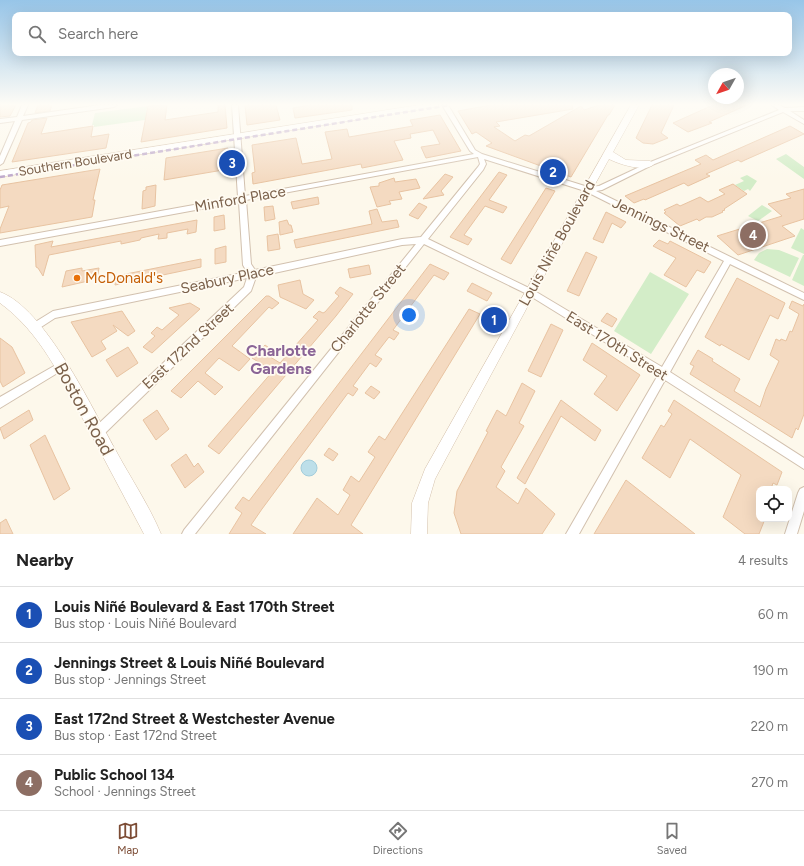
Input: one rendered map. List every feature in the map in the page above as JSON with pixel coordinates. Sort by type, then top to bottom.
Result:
[{"type":"main road","name":"Southern Boulevard","points":[[0,174],[277,130]]},
{"type":"main road","name":"Louis Niñé Boulevard","points":[[420,534],[418,507],[424,487],[530,292],[621,130]]},
{"type":"main road","points":[[608,153],[624,163],[635,165],[650,164]]},
{"type":"main road","name":"Boston Road","points":[[0,297],[29,319],[61,366],[153,534]]},
{"type":"street","points":[[0,163],[14,130]]},
{"type":"street","points":[[237,130],[247,265],[253,274]]},
{"type":"street","name":"Jennings Street","points":[[460,130],[473,151],[480,155],[587,189],[804,297]]},
{"type":"street","points":[[587,189],[600,188],[650,164],[735,130]]},
{"type":"street","name":"Minford Place","points":[[0,243],[480,155]]},
{"type":"street","name":"Charlotte Street","points":[[188,534],[481,168],[483,164],[480,155]]},
{"type":"street","name":"Seabury Place","points":[[34,327],[53,314],[253,274],[402,242],[423,240]]},
{"type":"street","name":"East 170th Street","points":[[423,240],[530,292],[662,373],[804,464]]},
{"type":"street","points":[[572,534],[662,373],[729,259]]},
{"type":"street","name":"East 172nd Street","points":[[98,432],[248,289],[253,274]]},
{"type":"street","points":[[0,403],[61,366]]},
{"type":"street","points":[[791,534],[804,493]]},
{"type":"green space","points":[[786,154],[804,167],[804,179],[776,159]]},
{"type":"green space","points":[[747,175],[757,181],[750,191],[748,189],[744,191],[735,185],[744,181],[740,178]]},
{"type":"green space","points":[[762,205],[772,211],[758,221],[748,216]]},
{"type":"green space","points":[[801,228],[804,230],[804,254],[791,248]]},
{"type":"green space","points":[[767,249],[779,250],[799,258],[790,277],[754,260],[759,253]]},
{"type":"green space","points":[[804,255],[804,286],[792,280]]},
{"type":"green space","points":[[650,272],[689,294],[651,354],[614,331]]},
{"type":"water","points":[[309,460],[316,465],[317,468],[312,475],[309,476],[302,471],[301,468],[306,461]]},
{"type":"building","points":[[25,130],[43,130],[41,134],[68,130],[92,130],[91,137],[109,134],[106,148],[12,162]]},
{"type":"building","points":[[143,130],[215,130],[141,142]]},
{"type":"building","points":[[347,130],[349,137],[390,130],[449,130],[461,151],[426,158],[421,147],[440,144],[433,130],[410,134],[411,138],[394,141],[403,160],[362,168],[361,164],[253,184],[252,173],[255,172],[252,145],[296,138],[302,164],[332,159],[325,132]]},
{"type":"building","points":[[470,130],[498,130],[515,141],[525,135],[529,136],[540,130],[599,130],[571,177],[486,146],[492,143],[476,132],[472,134]]},
{"type":"building","points":[[640,130],[662,130],[661,133],[668,138],[653,144],[643,143],[636,138]]},
{"type":"building","points":[[781,130],[797,130],[804,134],[741,162],[738,160],[706,174],[710,176],[688,186],[684,183],[645,200],[644,199],[634,203],[625,196],[701,164],[695,160],[706,155],[713,160]]},
{"type":"building","points":[[228,148],[229,169],[164,180],[166,158]]},
{"type":"building","points":[[100,169],[93,200],[95,200],[92,217],[0,233],[0,229],[9,206],[0,208],[0,190],[2,185]]},
{"type":"building","points":[[499,172],[507,175],[489,200],[507,207],[503,213],[485,206],[464,235],[472,239],[468,245],[450,237]]},
{"type":"building","points":[[445,174],[453,177],[441,191],[444,195],[423,199]]},
{"type":"building","points":[[394,178],[395,182],[416,179],[420,188],[399,192],[402,199],[389,201],[391,204],[377,207],[370,187],[379,186],[379,183]]},
{"type":"building","points":[[733,184],[747,194],[724,209],[725,210],[722,211],[723,212],[712,217],[706,217],[699,221],[697,219],[680,226],[664,213],[666,212],[664,210],[677,204],[680,206],[700,197],[708,202],[725,194],[719,190]]},
{"type":"building","points":[[156,185],[155,206],[142,209],[143,191],[146,190],[146,187]]},
{"type":"building","points":[[546,188],[555,191],[511,264],[501,259]]},
{"type":"building","points":[[804,189],[804,219],[782,226],[795,236],[738,255],[717,236],[782,216],[768,204],[791,198],[786,194]]},
{"type":"building","points":[[318,197],[319,204],[293,209],[291,202]]},
{"type":"building","points":[[419,203],[427,207],[418,219],[409,215]]},
{"type":"building","points":[[273,206],[275,219],[265,221],[264,207]]},
{"type":"building","points":[[377,209],[382,222],[397,220],[399,227],[296,248],[294,240],[372,224],[369,211]]},
{"type":"building","points":[[606,212],[626,222],[621,228],[612,223],[603,243],[593,239]]},
{"type":"building","points":[[224,215],[225,229],[214,231],[214,217]]},
{"type":"building","points":[[197,220],[196,232],[187,234],[188,229],[167,233],[167,238],[158,239],[159,234],[121,244],[121,241],[49,255],[43,276],[36,267],[35,245],[53,241],[51,247]]},
{"type":"building","points":[[287,220],[289,225],[291,225],[293,232],[280,235],[279,222]]},
{"type":"building","points":[[278,234],[280,249],[268,251],[267,236]]},
{"type":"building","points":[[659,240],[668,244],[670,241],[711,262],[704,273],[697,270],[686,287],[664,275],[676,258],[653,246]]},
{"type":"building","points":[[226,246],[226,262],[215,264],[215,249]]},
{"type":"building","points":[[586,252],[597,257],[579,296],[567,291]]},
{"type":"building","points":[[201,259],[201,267],[115,285],[116,276]]},
{"type":"building","points":[[430,264],[449,273],[444,280],[434,275],[410,307],[417,310],[411,317],[405,314],[393,330],[399,333],[394,340],[389,337],[375,355],[382,359],[376,367],[370,363],[353,386],[358,389],[353,396],[348,393],[262,509],[251,525],[266,534],[229,534],[242,513],[235,508],[243,497],[249,501]]},
{"type":"building","points":[[369,265],[371,274],[350,278],[348,269]]},
{"type":"building","points":[[82,268],[82,271],[99,268],[97,279],[62,287],[66,271]]},
{"type":"building","points":[[737,278],[785,303],[778,319],[770,315],[749,360],[721,344],[720,346],[705,337]]},
{"type":"building","points":[[300,280],[303,294],[314,300],[306,309],[280,297],[278,285]]},
{"type":"building","points":[[472,283],[492,293],[487,301],[467,291]]},
{"type":"building","points":[[340,287],[353,294],[336,316],[219,454],[208,446],[273,371],[252,358],[265,345],[272,350],[267,355],[280,363],[318,320],[313,317],[319,311],[323,313],[325,312],[339,296],[335,293]]},
{"type":"building","points":[[266,296],[269,296],[279,303],[272,309],[269,307],[232,346],[250,359],[239,371],[219,358],[205,373],[223,387],[215,395],[198,381],[181,398],[171,391]]},
{"type":"building","points":[[792,301],[803,306],[804,304],[804,414],[798,430],[796,428],[792,438],[690,374],[694,366],[690,364],[698,350],[713,359],[712,361],[740,379],[734,391],[760,407],[766,389],[779,361],[770,355],[776,339],[786,341],[790,331],[792,332],[799,314],[789,308]]},
{"type":"building","points":[[190,303],[200,309],[152,353],[143,347],[155,336],[151,333],[157,327],[162,330],[179,315],[169,308]]},
{"type":"building","points":[[469,309],[480,314],[351,525],[363,534],[293,534],[317,498],[338,515],[350,495],[343,490],[351,476],[359,482],[375,457],[368,452],[379,436],[385,440]]},
{"type":"building","points":[[122,311],[135,331],[128,336],[113,325],[117,331],[101,341],[106,349],[92,357],[71,322]]},
{"type":"building","points":[[607,313],[617,319],[612,327],[601,321]]},
{"type":"building","points":[[551,324],[563,330],[541,377],[528,371]]},
{"type":"building","points":[[0,338],[12,347],[25,373],[3,387],[0,381]]},
{"type":"building","points":[[592,343],[640,375],[617,411],[594,394],[607,376],[583,360]]},
{"type":"building","points":[[128,347],[138,363],[117,377],[106,360]]},
{"type":"building","points":[[522,383],[535,391],[519,423],[524,426],[501,467],[505,471],[496,487],[518,504],[526,488],[555,514],[542,534],[461,534],[454,513],[457,491],[488,432],[486,431],[497,410],[506,416]]},
{"type":"building","points":[[371,386],[380,392],[374,399],[365,393]]},
{"type":"building","points":[[561,400],[601,430],[595,441],[561,416],[525,484],[517,478]]},
{"type":"building","points":[[674,400],[782,472],[777,485],[773,483],[772,486],[756,486],[756,522],[764,522],[759,534],[745,534],[723,517],[741,475],[690,439],[670,478],[642,458],[661,425],[664,427],[672,414],[668,411]]},
{"type":"building","points":[[29,410],[33,420],[4,439],[0,428]]},
{"type":"building","points":[[157,410],[169,429],[156,440],[143,420]]},
{"type":"building","points":[[45,435],[70,489],[54,500],[30,445]]},
{"type":"building","points":[[329,448],[338,454],[333,461],[324,455]]},
{"type":"building","points":[[186,454],[194,467],[198,463],[204,472],[185,488],[171,465]]},
{"type":"building","points":[[626,480],[695,534],[594,534]]},
{"type":"building","points":[[6,519],[13,534],[0,534],[0,523]]},
{"type":"railway","points":[[0,177],[294,130]]},
{"type":"place","name":"East 172nd Street & Westchester Avenue","points":[[232,163]]},
{"type":"place","name":"Jennings Street & Louis Niñé Boulevard","points":[[553,172]]},
{"type":"place","name":"Public School 134","points":[[753,235]]},
{"type":"place","name":"McDonald's","points":[[77,278]]},
{"type":"place","name":"Louis Niñé Boulevard & East 170th Street","points":[[494,320]]},
{"type":"district","name":"Charlotte Gardens","points":[[281,359]]}]
